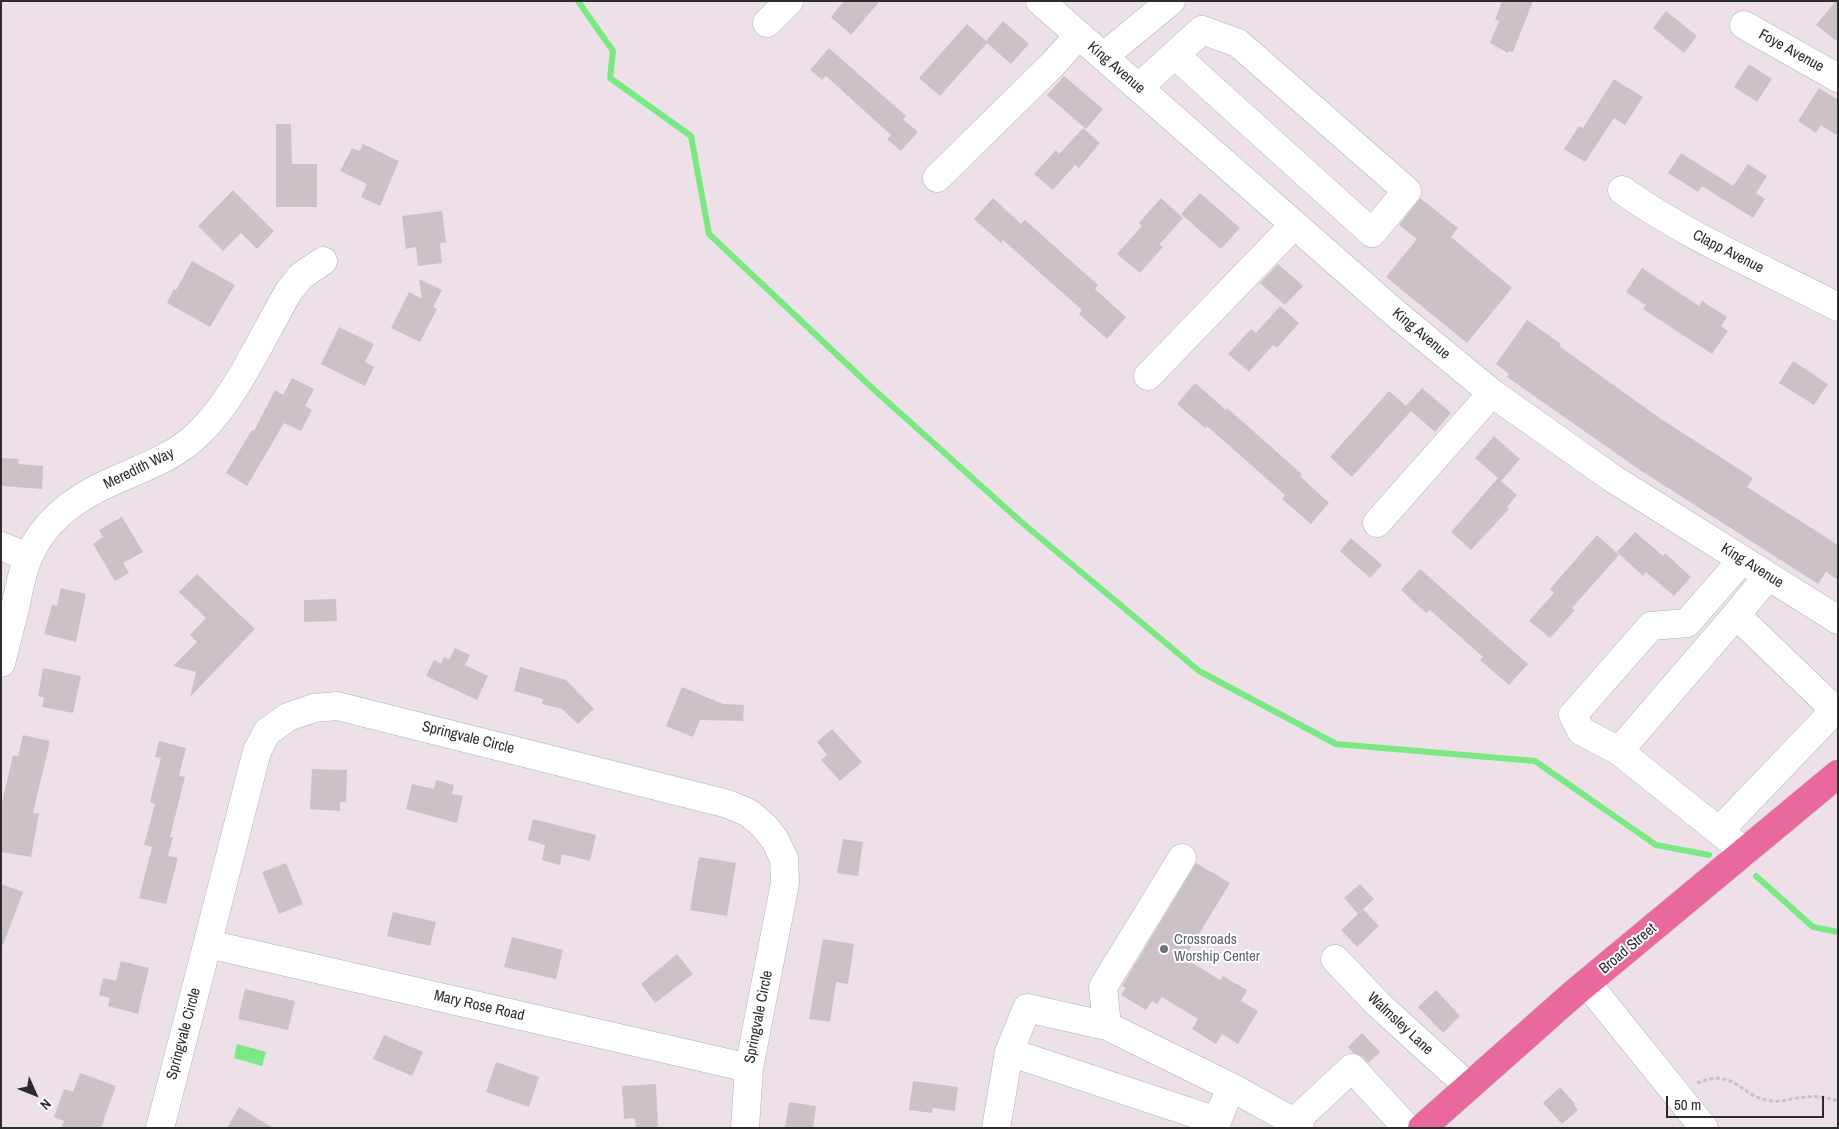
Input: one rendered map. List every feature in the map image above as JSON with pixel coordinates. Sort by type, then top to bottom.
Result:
[{"type":"main road","name":"Broad Street","points":[[1422,1128],[1587,982],[1838,774]]},
{"type":"street","points":[[767,23],[789,1]]},
{"type":"street","name":"King Avenue","points":[[1040,1],[1395,313],[1492,393],[1612,478],[1838,620]]},
{"type":"street","points":[[1104,56],[1171,1]]},
{"type":"street","name":"Foye Avenue","points":[[1744,25],[1838,78]]},
{"type":"street","points":[[1139,87],[1174,54],[1202,30],[1238,43],[1407,191],[1372,233],[1174,54]]},
{"type":"street","points":[[937,178],[1053,64],[1079,35]]},
{"type":"street","name":"Clapp Avenue","points":[[1622,190],[1665,219],[1733,256],[1838,307]]},
{"type":"street","points":[[1148,376],[1294,225]]},
{"type":"street","name":"Meredith Way","points":[[1,663],[28,557],[42,533],[54,518],[72,504],[109,483],[165,459],[180,450],[198,434],[217,413],[232,390],[289,291],[301,276],[323,261]]},
{"type":"street","points":[[1377,523],[1492,393]]},
{"type":"street","points":[[1,546],[28,557]]},
{"type":"street","points":[[1742,560],[1686,623],[1651,626],[1573,715],[1581,731],[1619,751],[1745,852]]},
{"type":"street","points":[[1619,751],[1768,576]]},
{"type":"street","points":[[1718,831],[1835,710],[1736,615]]},
{"type":"street","name":"Springvale Circle","points":[[160,1128],[257,751],[267,732],[288,717],[314,708],[336,706],[728,804],[749,813],[764,826],[775,840],[784,859],[785,883],[749,1068],[745,1128]]},
{"type":"street","points":[[1107,1026],[1102,987],[1182,858]]},
{"type":"street","name":"Mary Rose Road","points":[[208,944],[749,1068]]},
{"type":"street","name":"Walmsley Lane","points":[[1335,959],[1374,999],[1468,1086]]},
{"type":"street","points":[[1587,982],[1704,1128]]},
{"type":"street","points":[[998,1120],[1009,1052],[1027,1008],[1107,1026],[1231,1087],[1297,1125],[1352,1068],[1407,1128]]},
{"type":"street","points":[[1009,1052],[1217,1121],[1231,1087]]},
{"type":"path","points":[[1676,1092],[1708,1078],[1721,1077],[1738,1085],[1754,1096],[1773,1102],[1818,1095],[1838,1101]]},
{"type":"shaded area","points":[[237,1044],[266,1052],[262,1066],[234,1058]]},
{"type":"building","points":[[844,1],[880,1],[851,35],[831,17]]},
{"type":"building","points":[[1502,1],[1533,1],[1513,52],[1509,51],[1508,53],[1490,43],[1499,21],[1495,20]]},
{"type":"building","points":[[1838,1],[1838,42],[1816,25]]},
{"type":"building","points":[[1666,11],[1697,36],[1684,53],[1653,28]]},
{"type":"building","points":[[1003,21],[1029,44],[1011,64],[987,43],[940,96],[919,78],[967,24],[986,41]]},
{"type":"building","points":[[829,48],[906,116],[903,119],[918,132],[901,151],[887,139],[891,135],[826,76],[822,80],[810,70]]},
{"type":"building","points":[[1749,64],[1772,79],[1757,102],[1734,87]]},
{"type":"building","points":[[1064,76],[1103,109],[1086,129],[1047,95]]},
{"type":"building","points":[[1614,79],[1643,97],[1625,125],[1614,118],[1585,162],[1564,149],[1579,126],[1583,128]]},
{"type":"building","points":[[1819,88],[1838,100],[1838,136],[1821,125],[1816,133],[1798,121]]},
{"type":"building","points":[[276,124],[291,124],[292,164],[317,164],[317,207],[276,207]]},
{"type":"building","points":[[1083,128],[1100,143],[1079,168],[1075,165],[1053,190],[1034,174],[1056,150],[1059,154]]},
{"type":"building","points":[[363,144],[399,161],[380,206],[361,197],[367,184],[340,171],[352,148],[360,151]]},
{"type":"building","points":[[1681,153],[1733,186],[1748,164],[1767,176],[1756,193],[1765,199],[1753,218],[1702,186],[1698,192],[1668,173]]},
{"type":"building","points":[[233,190],[274,231],[257,249],[241,233],[223,251],[198,226]]},
{"type":"building","points":[[1200,193],[1240,228],[1221,249],[1181,214]]},
{"type":"building","points":[[993,198],[1021,224],[1025,220],[1098,285],[1095,289],[1126,317],[1107,339],[1079,314],[1082,310],[1003,240],[1001,243],[974,219]]},
{"type":"building","points":[[1161,198],[1183,218],[1159,245],[1163,247],[1140,273],[1117,254],[1142,226],[1139,223]]},
{"type":"building","points":[[1420,198],[1458,228],[1451,237],[1512,288],[1467,343],[1386,277],[1417,239],[1399,225]]},
{"type":"building","points":[[442,211],[446,242],[440,243],[442,263],[418,266],[416,247],[406,249],[402,216]]},
{"type":"building","points":[[192,261],[235,285],[210,327],[167,303]]},
{"type":"building","points":[[1278,264],[1303,286],[1285,305],[1260,283]]},
{"type":"building","points":[[1642,268],[1699,306],[1702,301],[1727,317],[1721,326],[1728,331],[1712,354],[1643,309],[1646,305],[1626,292]]},
{"type":"building","points":[[419,279],[442,290],[433,307],[437,309],[420,342],[391,328],[409,292],[422,299]]},
{"type":"building","points":[[1280,306],[1299,323],[1277,348],[1273,345],[1249,372],[1228,354],[1251,329],[1256,333]]},
{"type":"building","points":[[1527,320],[1561,344],[1559,346],[1661,419],[1753,478],[1747,487],[1838,545],[1838,580],[1826,572],[1818,584],[1640,470],[1507,377],[1509,374],[1496,364]]},
{"type":"building","points":[[339,327],[374,344],[365,362],[374,367],[365,386],[321,364]]},
{"type":"building","points":[[1793,361],[1828,384],[1814,405],[1779,383]]},
{"type":"building","points":[[292,378],[314,389],[305,406],[312,410],[301,431],[284,423],[247,486],[226,473],[252,430],[254,431],[275,390],[283,395]]},
{"type":"building","points":[[1195,383],[1226,410],[1227,408],[1302,474],[1300,476],[1329,503],[1311,524],[1282,499],[1285,495],[1207,426],[1205,428],[1177,404]]},
{"type":"building","points":[[1422,388],[1451,413],[1435,432],[1411,411],[1352,477],[1330,457],[1389,391],[1406,406]]},
{"type":"building","points":[[1494,436],[1520,459],[1501,481],[1517,495],[1507,507],[1509,509],[1471,550],[1451,532],[1498,478],[1475,458]]},
{"type":"building","points":[[1,458],[19,459],[18,464],[43,466],[42,489],[1,486]]},
{"type":"building","points":[[122,517],[143,552],[123,563],[129,573],[115,581],[93,544],[103,537],[99,530]]},
{"type":"building","points":[[1635,532],[1663,556],[1665,553],[1691,577],[1674,596],[1646,572],[1643,576],[1617,552]]},
{"type":"building","points":[[1597,535],[1619,555],[1572,608],[1575,610],[1550,638],[1529,621],[1554,593],[1550,589]]},
{"type":"building","points":[[1351,538],[1382,565],[1370,578],[1340,551]]},
{"type":"building","points":[[1420,569],[1528,664],[1509,685],[1480,660],[1483,657],[1430,610],[1426,613],[1401,590]]},
{"type":"building","points":[[197,574],[255,629],[190,697],[196,672],[173,666],[197,642],[190,635],[206,618],[179,592]]},
{"type":"building","points":[[61,588],[86,594],[76,642],[44,634],[52,605],[57,606]]},
{"type":"building","points":[[336,599],[337,621],[304,622],[304,600]]},
{"type":"building","points":[[455,648],[470,655],[465,665],[488,676],[477,700],[426,676],[434,660],[441,664],[444,657],[449,660]]},
{"type":"building","points":[[520,667],[566,680],[594,709],[578,724],[562,709],[542,704],[543,699],[514,691]]},
{"type":"building","points":[[43,668],[81,676],[73,713],[42,707],[44,698],[38,696]]},
{"type":"building","points":[[682,687],[723,704],[744,705],[743,721],[700,720],[693,737],[666,726]]},
{"type":"building","points":[[832,729],[862,762],[840,781],[821,760],[827,755],[817,742]]},
{"type":"building","points":[[23,735],[50,741],[33,813],[39,814],[31,857],[1,852],[1,807],[13,755],[18,756]]},
{"type":"building","points":[[159,741],[186,748],[179,776],[185,777],[170,837],[173,837],[168,856],[178,858],[166,904],[139,898],[152,847],[144,845],[155,804],[150,802],[161,758],[155,757]]},
{"type":"building","points":[[312,769],[347,770],[346,802],[340,802],[340,811],[310,809]]},
{"type":"building","points":[[436,780],[454,785],[452,794],[463,796],[457,823],[406,809],[412,784],[434,789]]},
{"type":"building","points":[[533,819],[596,835],[590,861],[562,854],[560,865],[542,860],[545,845],[528,840]]},
{"type":"building","points":[[843,839],[863,842],[858,876],[837,873]]},
{"type":"building","points":[[699,857],[736,863],[727,916],[690,910]]},
{"type":"building","points":[[286,863],[303,904],[279,914],[262,872]]},
{"type":"building","name":"Crossroads Worship Center","points":[[1196,863],[1230,883],[1186,955],[1193,959],[1191,962],[1220,980],[1223,976],[1247,990],[1241,1001],[1258,1011],[1238,1044],[1222,1034],[1216,1044],[1192,1029],[1198,1019],[1162,997],[1157,1004],[1152,1001],[1146,1010],[1121,995],[1126,988],[1122,986]]},
{"type":"building","points":[[1,884],[23,892],[3,945],[1,944]]},
{"type":"building","points":[[1360,884],[1374,899],[1358,914],[1344,898]]},
{"type":"building","points":[[1363,909],[1379,926],[1357,947],[1341,930]]},
{"type":"building","points":[[393,912],[436,922],[430,946],[387,936]]},
{"type":"building","points":[[512,937],[563,950],[556,979],[504,967]]},
{"type":"building","points":[[823,939],[854,944],[848,984],[836,982],[830,1022],[809,1019]]},
{"type":"building","points":[[677,954],[693,974],[655,1003],[641,984]]},
{"type":"building","points":[[121,961],[149,968],[138,1014],[108,1006],[110,998],[99,995],[103,978],[116,981]]},
{"type":"building","points":[[245,989],[295,1001],[288,1030],[238,1019]]},
{"type":"building","points":[[1436,990],[1460,1016],[1443,1033],[1418,1007]]},
{"type":"building","points":[[1362,1033],[1380,1052],[1368,1063],[1363,1057],[1353,1053],[1348,1047]]},
{"type":"building","points":[[384,1035],[423,1052],[412,1076],[373,1059]]},
{"type":"building","points":[[496,1062],[539,1077],[529,1107],[486,1092]]},
{"type":"building","points":[[80,1073],[116,1086],[101,1128],[61,1128],[64,1121],[54,1117],[64,1089],[73,1092]]},
{"type":"building","points":[[913,1081],[958,1087],[955,1111],[933,1108],[932,1113],[909,1110]]},
{"type":"building","points":[[656,1084],[658,1128],[636,1128],[635,1118],[624,1119],[622,1086]]},
{"type":"building","points":[[1560,1087],[1578,1110],[1562,1124],[1543,1103]]},
{"type":"building","points":[[789,1102],[816,1106],[813,1128],[785,1128]]},
{"type":"building","points":[[239,1107],[273,1128],[227,1128]]},
{"type":"waterway","points":[[578,1],[613,51],[610,78],[691,136],[709,234],[869,385],[1019,520],[1199,671],[1336,744],[1535,761],[1656,845],[1709,855]]},
{"type":"waterway","points":[[1756,876],[1813,927],[1838,932]]},
{"type":"place","name":"Crossroads Worship Center","points":[[1164,949]]}]
